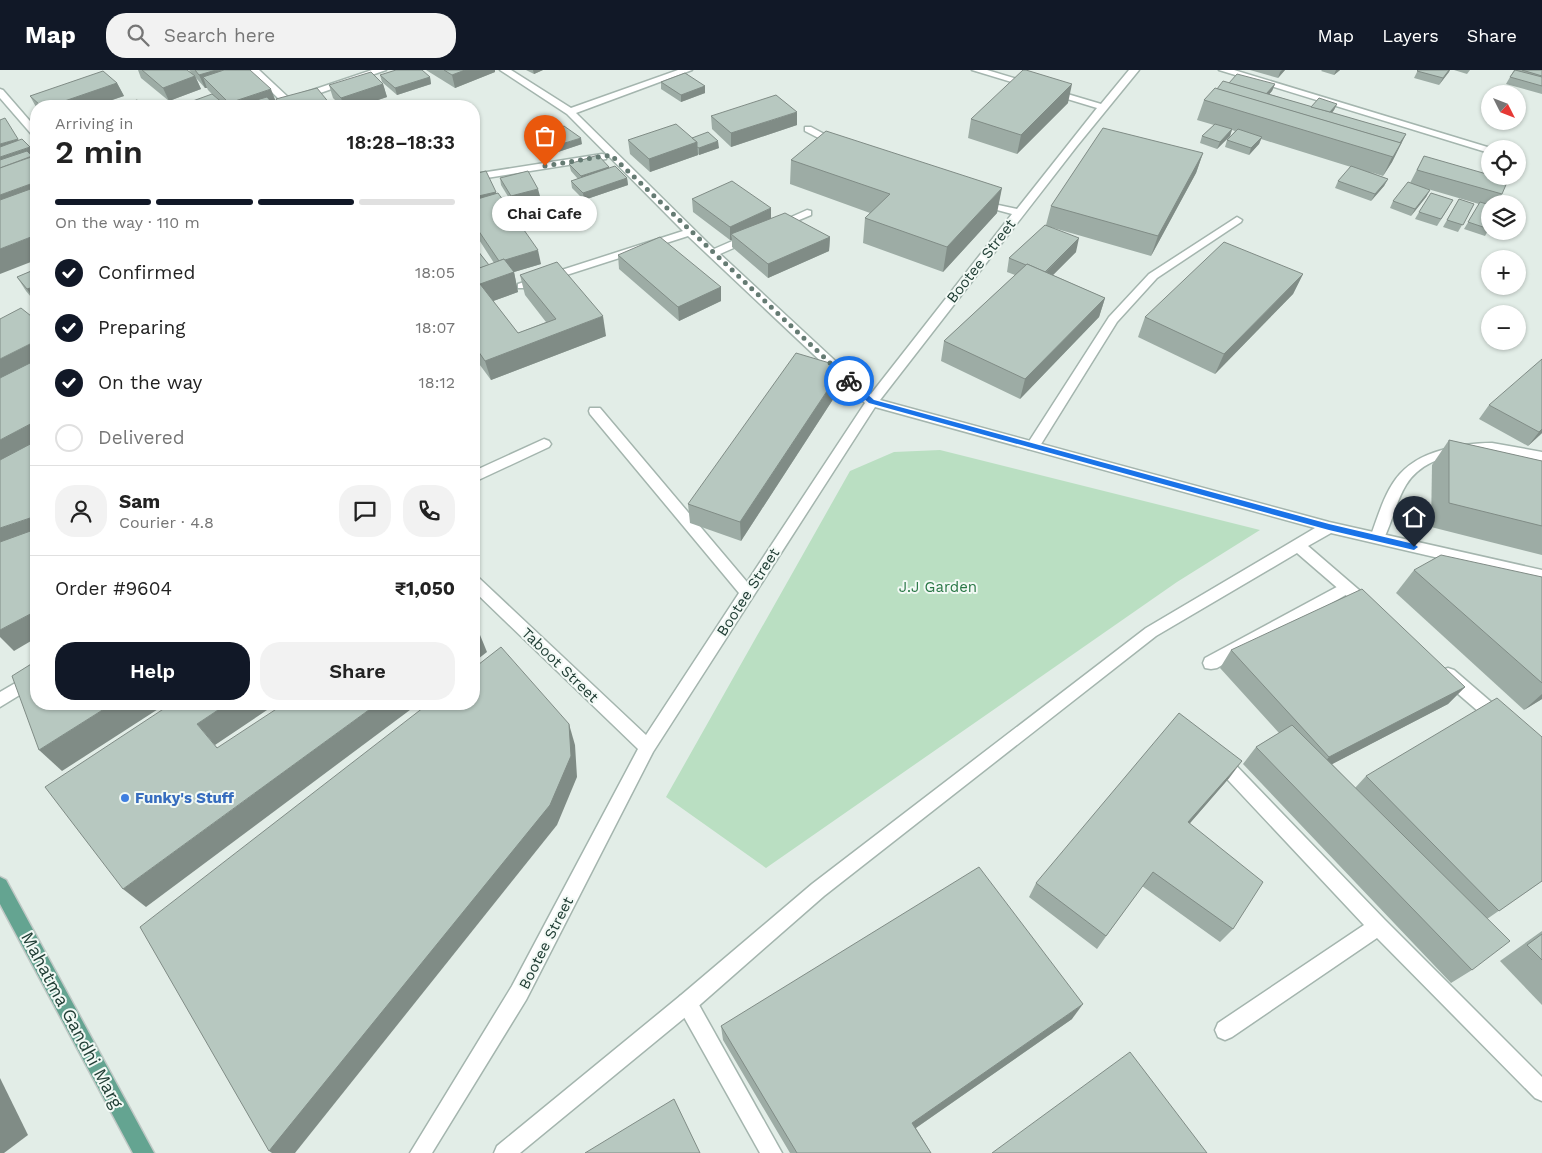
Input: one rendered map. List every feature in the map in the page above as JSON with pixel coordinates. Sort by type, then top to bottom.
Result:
[{"type":"main road","name":"Mahatma Gandhi Marg","points":[[0,886],[144,1153]]},
{"type":"street","points":[[254,70],[286,100]]},
{"type":"street","points":[[294,100],[381,70]]},
{"type":"street","points":[[505,70],[570,112],[690,232],[820,356],[872,402],[1329,527],[1542,576]]},
{"type":"street","points":[[570,112],[687,70]]},
{"type":"street","points":[[977,70],[1103,107]]},
{"type":"street","name":"Bootee Street","points":[[420,1153],[519,993],[647,747],[872,402],[1019,213],[1134,70]]},
{"type":"street","points":[[1224,70],[1481,147]]},
{"type":"street","points":[[0,92],[30,127]]},
{"type":"street","points":[[808,129],[850,149]]},
{"type":"street","points":[[480,175],[611,155]]},
{"type":"street","points":[[972,200],[1019,213]]},
{"type":"street","points":[[712,253],[807,213]]},
{"type":"street","points":[[1033,446],[1113,320],[1153,276],[1237,220]]},
{"type":"street","points":[[522,286],[690,232]]},
{"type":"street","points":[[595,411],[747,592]]},
{"type":"street","points":[[480,474],[544,444]]},
{"type":"street","points":[[1377,538],[1390,501],[1410,470],[1428,459],[1464,447],[1501,448],[1542,457]]},
{"type":"street","points":[[504,1153],[687,1003],[818,890],[1151,632],[1329,527]]},
{"type":"street","points":[[1298,546],[1376,614]]},
{"type":"street","points":[[1211,663],[1346,588]]},
{"type":"street","name":"Taboot Street","points":[[480,590],[647,747]]},
{"type":"street","points":[[1437,665],[1512,730]]},
{"type":"street","points":[[0,700],[30,681]]},
{"type":"street","points":[[1210,750],[1378,926],[1542,1091]]},
{"type":"street","points":[[1225,1030],[1378,926]]},
{"type":"street","points":[[687,1003],[772,1153]]},
{"type":"green space","name":"J.J Garden","points":[[940,450],[1260,530],[1177,582],[766,868],[666,797],[850,471],[894,452]]},
{"type":"building","points":[[142,70],[187,70],[195,76],[163,88]]},
{"type":"building","points":[[195,70],[216,70],[199,75]]},
{"type":"building","points":[[224,70],[250,70],[271,89],[238,100],[226,100],[203,77]]},
{"type":"building","points":[[396,70],[422,70],[430,77],[395,88],[380,75]]},
{"type":"building","points":[[444,70],[465,70],[452,75]]},
{"type":"building","points":[[1023,70],[1072,84],[1021,135],[971,119]]},
{"type":"building","points":[[1418,70],[1449,70],[1443,78]]},
{"type":"building","points":[[1515,70],[1542,77],[1542,86],[1510,77]]},
{"type":"building","points":[[1522,70],[1542,70],[1542,76]]},
{"type":"building","points":[[103,71],[117,83],[67,100],[34,100],[30,96]]},
{"type":"building","points":[[371,72],[383,84],[341,98],[329,85]]},
{"type":"building","points":[[685,73],[705,86],[681,95],[661,82]]},
{"type":"building","points":[[1237,74],[1275,84],[1266,94],[1229,83]]},
{"type":"building","points":[[1223,81],[1406,134],[1400,143],[1217,89]]},
{"type":"building","points":[[317,88],[327,100],[277,100]]},
{"type":"building","points":[[1215,88],[1401,143],[1393,157],[1204,100]]},
{"type":"building","points":[[212,94],[219,100],[196,100]]},
{"type":"building","points":[[776,95],[797,112],[731,133],[711,116]]},
{"type":"building","points":[[267,97],[270,100],[256,100]]},
{"type":"building","points":[[1319,98],[1337,104],[1330,112],[1311,107]]},
{"type":"building","points":[[5,118],[18,139],[0,144],[0,120]]},
{"type":"building","points":[[676,124],[697,142],[649,159],[628,140]]},
{"type":"building","points":[[1215,124],[1232,129],[1220,142],[1202,136]]},
{"type":"building","points":[[564,126],[581,138],[542,150],[530,138]]},
{"type":"building","points":[[1103,128],[1203,153],[1158,236],[1051,206]]},
{"type":"building","points":[[1238,129],[1262,137],[1251,148],[1227,140]]},
{"type":"building","points":[[826,131],[1002,188],[947,247],[865,218],[890,194],[791,160]]},
{"type":"building","points":[[708,132],[718,141],[699,148],[697,147],[697,142],[692,138]]},
{"type":"building","points":[[22,139],[30,147],[0,157],[0,147]]},
{"type":"building","points":[[27,151],[30,154],[30,157],[0,168],[0,160]]},
{"type":"building","points":[[598,155],[609,167],[581,176],[569,164]]},
{"type":"building","points":[[1424,156],[1481,172],[1481,185],[1506,185],[1502,194],[1417,170]]},
{"type":"building","points":[[30,157],[30,184],[0,195],[0,168]]},
{"type":"building","points":[[615,166],[627,178],[583,193],[571,181]]},
{"type":"building","points":[[1351,166],[1388,179],[1375,194],[1338,181]]},
{"type":"building","points":[[486,171],[496,192],[480,196],[480,172]]},
{"type":"building","points":[[528,171],[538,189],[511,196],[500,178]]},
{"type":"building","points":[[732,181],[771,208],[730,227],[692,199]]},
{"type":"building","points":[[1408,182],[1430,190],[1415,209],[1393,201]]},
{"type":"building","points":[[30,189],[30,237],[0,249],[0,200]]},
{"type":"building","points":[[498,193],[538,250],[499,261],[480,233],[480,198]]},
{"type":"building","points":[[1431,193],[1453,200],[1441,219],[1419,212]]},
{"type":"building","points":[[1459,199],[1474,204],[1463,225],[1447,220]]},
{"type":"building","points":[[1480,202],[1481,202],[1481,226],[1468,222]]},
{"type":"building","points":[[785,213],[830,237],[768,264],[731,234]]},
{"type":"building","points":[[1045,225],[1079,238],[1045,272],[1009,258]]},
{"type":"building","points":[[660,237],[721,287],[678,307],[618,255]]},
{"type":"building","points":[[1224,242],[1303,274],[1224,354],[1145,317]]},
{"type":"building","points":[[480,254],[489,265],[480,268]]},
{"type":"building","points":[[504,259],[514,272],[480,284],[480,268]]},
{"type":"building","points":[[557,262],[603,316],[485,361],[480,354],[480,284],[518,333],[556,319],[520,275]]},
{"type":"building","points":[[1027,264],[1105,298],[1025,379],[944,341]]},
{"type":"building","points":[[30,272],[30,288],[27,289],[17,277]]},
{"type":"building","points":[[21,308],[30,315],[30,344],[0,359],[0,319]]},
{"type":"building","points":[[796,353],[843,367],[740,522],[688,504]]},
{"type":"building","points":[[1542,359],[1542,429],[1539,432],[1489,405]]},
{"type":"building","points":[[30,363],[30,424],[0,440],[0,378]]},
{"type":"building","points":[[1449,440],[1542,461],[1542,526],[1449,503]]},
{"type":"building","points":[[30,444],[30,518],[0,528],[0,460]]},
{"type":"building","points":[[30,531],[30,614],[0,630],[0,542]]},
{"type":"building","points":[[1441,555],[1542,577],[1542,683],[1414,570]]},
{"type":"building","points":[[1362,589],[1465,687],[1329,757],[1231,650]]},
{"type":"building","points":[[501,647],[569,724],[571,756],[550,805],[269,1151],[140,927],[420,710],[480,710],[480,663]]},
{"type":"building","points":[[30,665],[30,710],[102,710],[39,750],[12,676]]},
{"type":"building","points":[[1497,698],[1542,737],[1542,881],[1499,911],[1366,776]]},
{"type":"building","points":[[162,710],[218,710],[197,724],[217,748],[275,710],[369,710],[123,889],[45,787]]},
{"type":"building","points":[[1179,713],[1242,761],[1188,822],[1263,882],[1233,929],[1153,872],[1106,936],[1036,883]]},
{"type":"building","points":[[1292,725],[1510,941],[1472,970],[1256,747]]},
{"type":"building","points":[[979,867],[1083,1004],[912,1123],[931,1153],[797,1153],[721,1026]]},
{"type":"building","points":[[1542,934],[1542,960],[1527,945]]},
{"type":"building","points":[[1130,1052],[1207,1153],[992,1153]]},
{"type":"building","points":[[674,1099],[700,1153],[585,1153]]},
{"type":"way so far","points":[[545,166],[611,155],[820,356],[849,381]]},
{"type":"place","name":"Chai Cafe","points":[[545,166]]},
{"type":"place","name":"Funky's Stuff","points":[[125,798]]},
{"type":"route","points":[[849,381],[872,402],[1329,527],[1414,547]]}]
